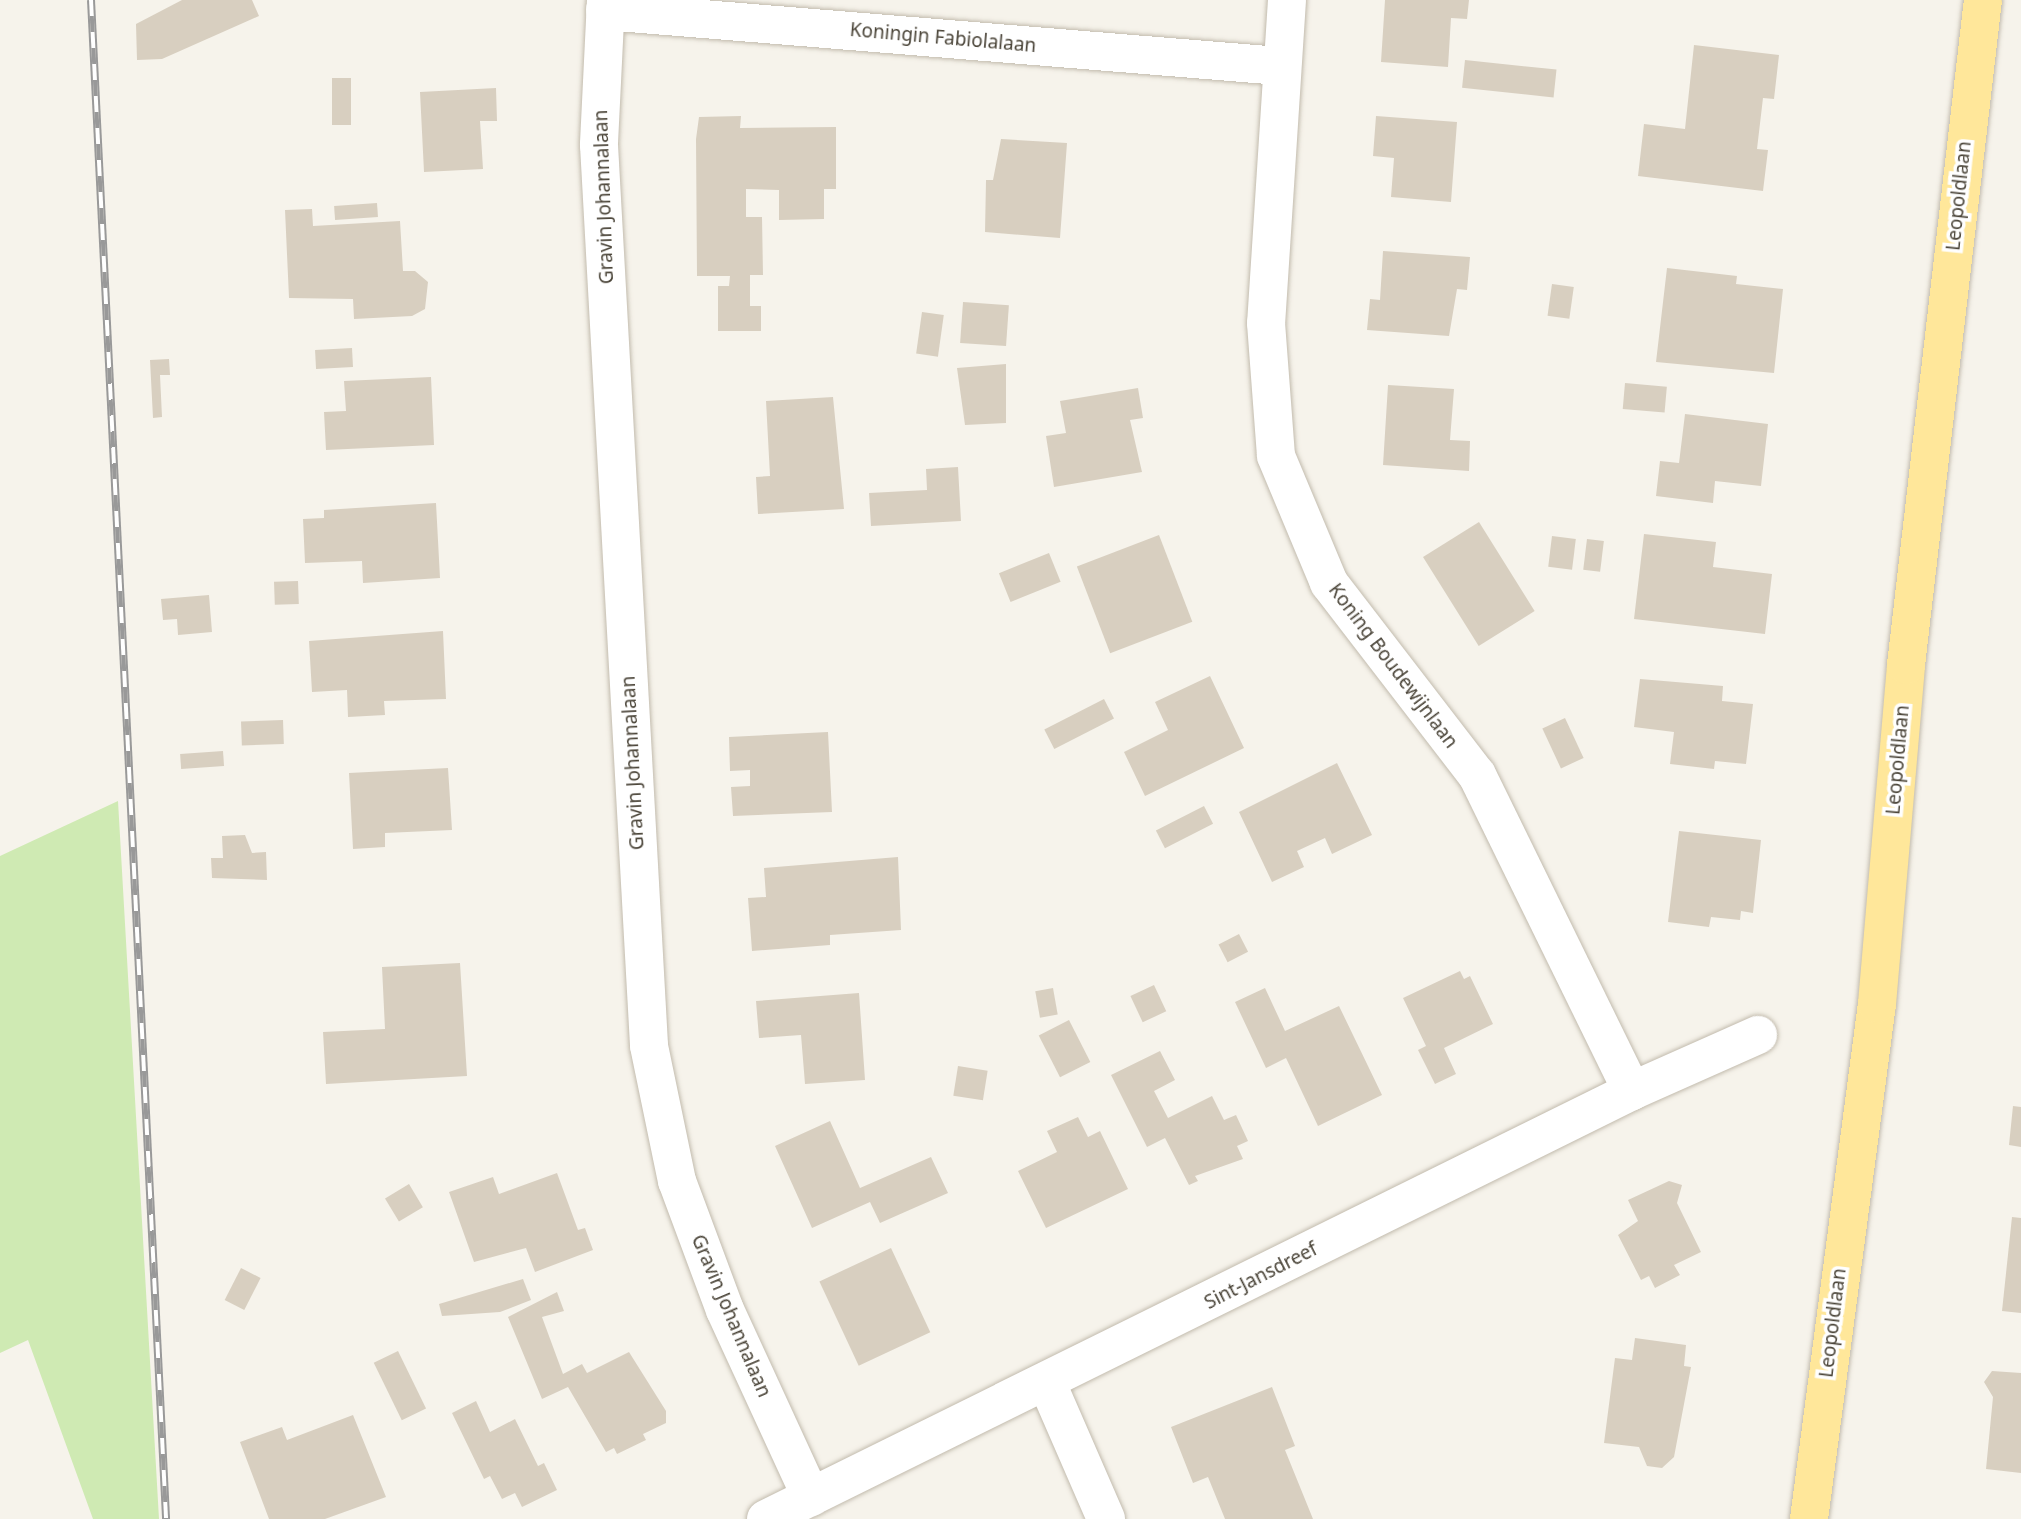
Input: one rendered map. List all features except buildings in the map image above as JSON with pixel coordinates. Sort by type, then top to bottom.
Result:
[{"type":"main road","name":"Leopoldlaan","points":[[1809,1519],[1877,1004],[1906,665],[1983,0]]},
{"type":"street","name":"Koning Boudewijnlaan","points":[[1287,0],[1280,66],[1266,323],[1276,456],[1329,583],[1478,775],[1632,1091]]},
{"type":"street","name":"Koningin Fabiolalaan","points":[[606,5],[1280,66]]},
{"type":"street","name":"Gravin Johannalaan","points":[[606,5],[599,145],[649,1046],[677,1181],[724,1310],[810,1497]]},
{"type":"street","name":"Sint-Jansdreef","points":[[766,1519],[1047,1383],[1632,1091],[1758,1035]]},
{"type":"street","points":[[1047,1383],[1106,1519]]},
{"type":"green space","points":[[118,801],[159,1519],[93,1519],[28,1340],[0,1353],[0,856]]},
{"type":"railway","points":[[91,0],[166,1519]]}]
